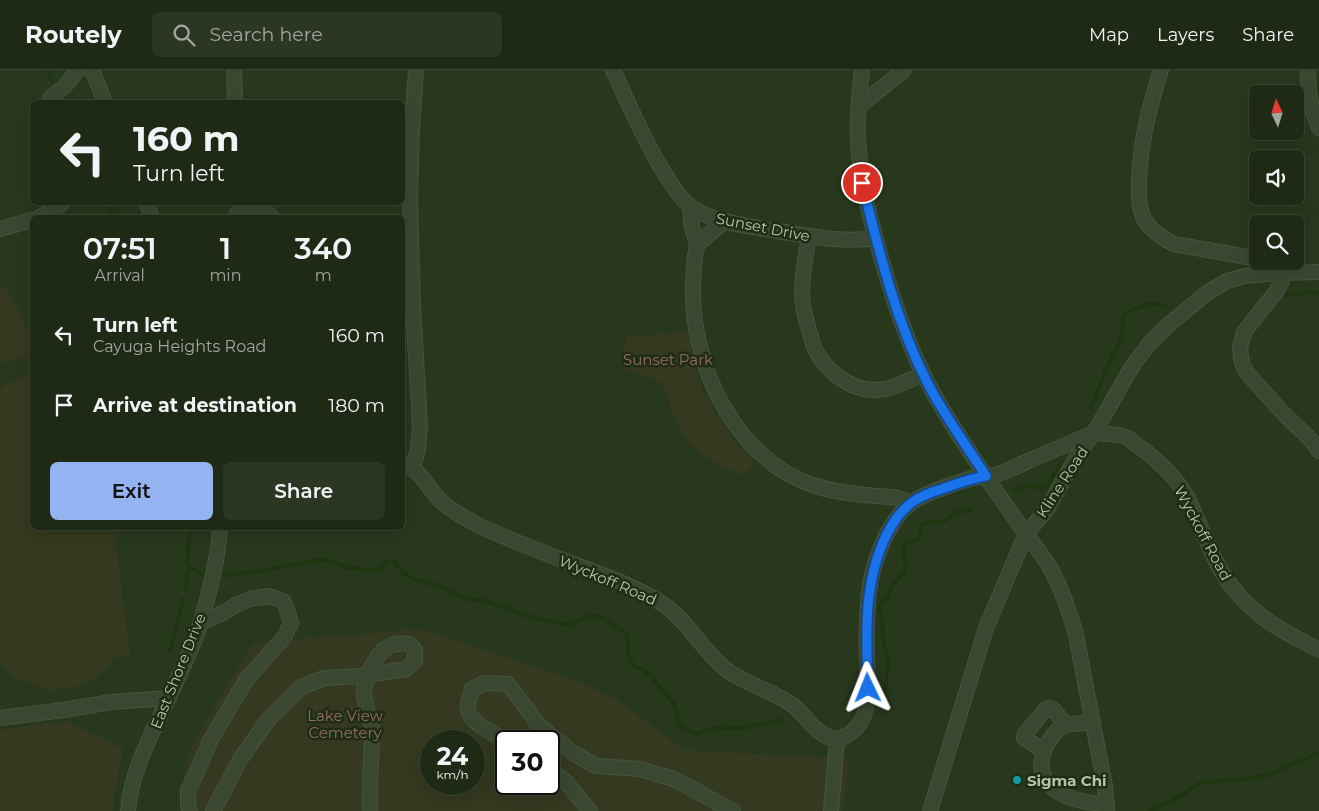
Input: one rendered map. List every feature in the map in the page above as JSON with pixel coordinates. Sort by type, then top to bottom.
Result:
[{"type":"street","points":[[49,100],[50,97],[64,87],[78,70]]},
{"type":"street","points":[[92,70],[104,100]]},
{"type":"street","points":[[234,70],[235,100]]},
{"type":"street","points":[[408,465],[418,448],[420,426],[413,306],[410,199],[416,70]]},
{"type":"street","name":"Sunset Drive","points":[[613,70],[664,172],[676,191],[691,208],[726,221],[809,236],[851,240],[875,238]]},
{"type":"street","points":[[862,70],[858,106],[858,152],[862,183],[875,238],[895,306],[923,374],[950,421],[1052,570],[1062,591],[1076,635],[1093,722],[1105,786],[1107,808],[1059,794],[1048,784],[1042,771],[1044,751],[1056,732],[1066,725],[1093,722]]},
{"type":"street","points":[[858,106],[904,70]]},
{"type":"street","points":[[1161,70],[1143,135],[1139,198],[1143,216],[1156,233],[1164,240],[1174,244],[1249,257]]},
{"type":"street","points":[[1308,70],[1309,94],[1319,128]]},
{"type":"street","points":[[44,215],[60,205]]},
{"type":"street","points":[[235,215],[244,205],[262,209],[269,215]]},
{"type":"street","points":[[691,208],[690,220],[697,245],[694,259],[693,297],[700,350],[718,399],[738,428],[762,455],[783,471],[802,481],[836,492],[898,498],[909,504]]},
{"type":"street","points":[[0,229],[30,221]]},
{"type":"street","points":[[697,245],[726,221]]},
{"type":"street","points":[[809,236],[804,270],[803,305],[815,349],[822,361],[830,370],[854,386],[873,390],[892,388],[923,374]]},
{"type":"street","points":[[1274,270],[1282,283],[1244,332],[1240,348],[1243,366],[1247,373],[1284,414],[1310,439],[1319,451]]},
{"type":"street","name":"Kline Road","points":[[930,811],[986,628],[1026,534],[1047,509],[1133,365],[1149,344],[1179,315],[1208,292],[1227,281],[1245,276],[1319,272]]},
{"type":"street","points":[[831,811],[837,739],[854,731],[864,715],[868,694],[866,634],[870,587],[884,540],[896,520],[909,504],[926,494],[971,479],[1002,473],[1094,433]]},
{"type":"street","name":"Wyckoff Road","points":[[1094,433],[1128,438],[1164,467],[1186,496],[1212,556],[1233,588],[1260,616],[1281,630],[1319,650]]},
{"type":"street","name":"Wyckoff Road","points":[[408,465],[421,475],[440,500],[452,510],[474,523],[518,543],[628,586],[662,604],[684,622],[714,657],[728,670],[788,702],[824,734],[837,739]]},
{"type":"street","name":"East Shore Drive","points":[[128,811],[132,784],[142,757],[184,665],[201,622],[212,582],[220,530]]},
{"type":"street","points":[[190,811],[188,806],[188,790],[210,741],[246,680],[285,636],[291,623],[283,601],[269,596],[250,599],[201,622]]},
{"type":"street","points":[[213,811],[241,758],[268,720],[302,688],[324,678],[368,675],[364,694],[372,727],[369,774],[370,811]]},
{"type":"street","points":[[495,734],[485,729],[470,716],[468,708],[472,689],[486,682],[508,684],[536,722],[545,730]]},
{"type":"street","points":[[0,718],[111,702],[169,698]]},
{"type":"street","points":[[1044,751],[1024,738],[1024,734],[1050,708],[1054,709],[1066,725]]},
{"type":"street","points":[[560,742],[573,753],[596,766],[640,769],[674,779],[733,811]]},
{"type":"street","points":[[560,777],[590,811]]},
{"type":"green space","points":[[0,285],[4,287],[24,320],[30,338],[30,357],[0,362]]},
{"type":"green space","name":"Sunset Park","points":[[689,332],[692,356],[702,389],[718,418],[739,446],[754,458],[752,466],[744,475],[709,459],[687,440],[676,420],[661,382],[623,368],[626,337]]},
{"type":"green space","points":[[30,375],[30,530],[114,530],[130,656],[114,658],[107,669],[94,679],[74,687],[48,690],[13,677],[0,664],[0,389],[16,378]]},
{"type":"green space","name":"Lake View Cemetery","points":[[422,629],[580,682],[618,700],[685,750],[849,759],[843,811],[184,811],[179,800],[190,750],[253,643]]},
{"type":"green space","points":[[66,721],[123,749],[113,811],[0,811],[0,730]]},
{"type":"waterway","points":[[47,70],[52,82]]},
{"type":"waterway","points":[[109,205],[112,215]]},
{"type":"waterway","points":[[1287,295],[1313,292],[1319,294]]},
{"type":"waterway","points":[[1091,407],[1122,338],[1123,317],[1131,310],[1151,303],[1166,306]]},
{"type":"waterway","points":[[1015,490],[1029,486],[1046,488],[1060,463]]},
{"type":"waterway","points":[[879,703],[885,692],[888,661],[883,641],[880,607],[882,602],[888,599],[891,587],[906,567],[903,554],[904,544],[918,539],[922,526],[930,521],[941,522],[954,514],[971,510]]},
{"type":"waterway","points":[[190,530],[187,562],[189,567],[201,573]]},
{"type":"waterway","points":[[229,576],[327,559],[345,567],[367,570],[381,568],[388,561],[394,561],[403,573],[416,580],[443,587],[466,599],[486,601],[528,616],[570,625],[591,615],[603,618],[627,634],[628,652],[631,662],[653,678],[675,706],[679,725],[696,734],[720,727],[738,729],[780,720]]},
{"type":"waterway","points":[[186,589],[189,567]]},
{"type":"waterway","points":[[170,651],[183,599]]},
{"type":"waterway","points":[[1150,811],[1172,801],[1202,782],[1265,776],[1319,753]]},
{"type":"place","name":"Sigma Chi","points":[[1017,780]]},
{"type":"route","points":[[862,183],[875,238],[895,306],[918,364],[950,421],[986,476],[971,479],[916,499],[905,508],[891,526],[879,553],[870,587],[866,634],[868,688]]}]
